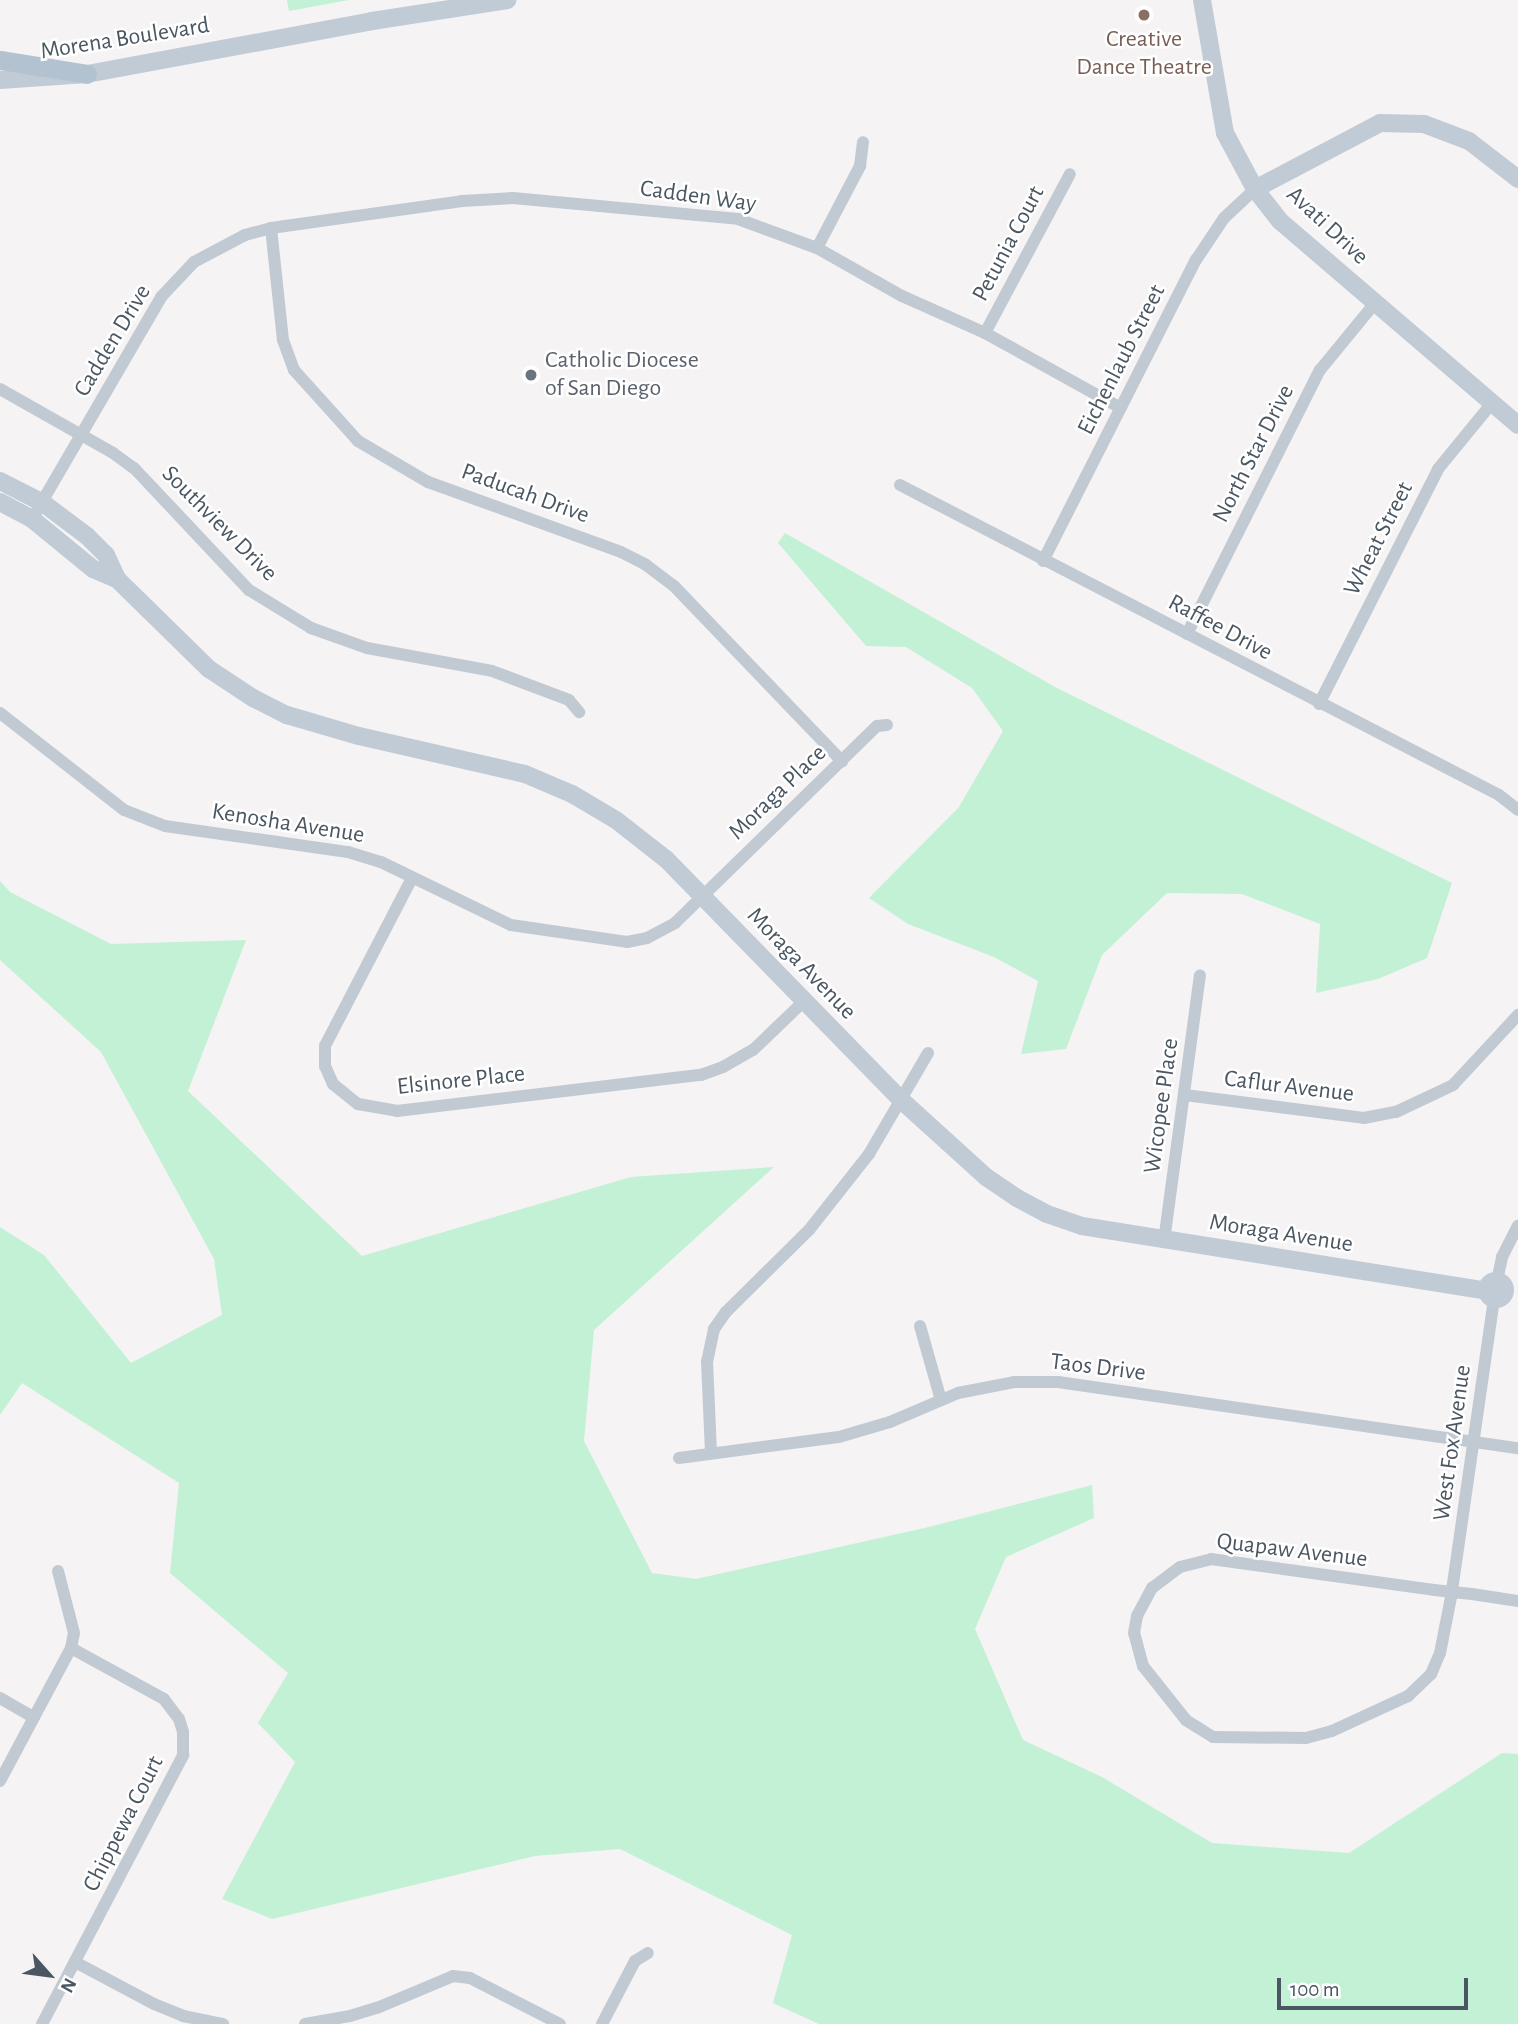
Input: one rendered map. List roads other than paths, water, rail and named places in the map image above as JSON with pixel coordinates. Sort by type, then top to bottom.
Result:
[{"type":"main road","name":"Morena Boulevard","points":[[0,80],[86,74],[372,20],[507,0]]},
{"type":"main road","name":"Avati Drive","points":[[1202,0],[1225,133],[1255,189],[1280,221],[1518,425]]},
{"type":"main road","points":[[0,60],[86,74]]},
{"type":"main road","points":[[1255,189],[1380,124],[1424,124],[1469,142],[1518,179]]},
{"type":"main road","name":"Moraga Avenue","points":[[0,481],[43,503],[87,536],[106,555],[117,579],[209,669],[253,698],[299,718],[359,736],[525,774],[572,794],[615,820],[666,859],[900,1099],[986,1177],[1017,1198],[1047,1214],[1082,1226],[1164,1241],[1500,1291]]},
{"type":"main road","name":"Moraga Avenue","points":[[0,502],[33,519],[93,569],[117,579]]},
{"type":"street","points":[[817,248],[860,166],[863,142]]},
{"type":"street","name":"Petunia Court","points":[[985,333],[1070,174]]},
{"type":"street","name":"Eichenlaub Street","points":[[1044,561],[1196,260],[1224,218],[1255,189]]},
{"type":"street","name":"Cadden Way","points":[[271,228],[461,201],[513,198],[727,218],[788,235],[817,248],[902,296],[985,333],[1121,408]]},
{"type":"street","name":"Cadden Drive","points":[[33,519],[161,297],[194,262],[245,235],[271,228]]},
{"type":"street","name":"Paducah Drive","points":[[271,228],[283,340],[294,370],[358,441],[428,482],[621,552],[646,565],[674,586],[842,761]]},
{"type":"street","name":"North Star Drive","points":[[1186,634],[1320,370],[1375,303]]},
{"type":"street","name":"Southview Drive","points":[[0,389],[134,468],[249,590],[311,628],[367,648],[492,671],[569,700],[579,712]]},
{"type":"street","name":"Wheat Street","points":[[1319,704],[1438,469],[1492,403]]},
{"type":"street","name":"Raffee Drive","points":[[900,485],[1499,795],[1518,810]]},
{"type":"street","name":"Kenosha Avenue","points":[[0,713],[124,810],[165,826],[348,852],[382,862],[511,925],[627,942],[647,938],[675,923],[702,897]]},
{"type":"street","name":"Moraga Place","points":[[702,897],[877,726],[887,726]]},
{"type":"street","name":"Elsinore Place","points":[[412,878],[325,1046],[325,1066],[333,1084],[358,1104],[397,1111],[701,1075],[753,1050],[803,1002]]},
{"type":"street","name":"Wicopee Place","points":[[1164,1241],[1200,975]]},
{"type":"street","name":"Caflur Avenue","points":[[1185,1095],[1364,1118],[1396,1112],[1453,1085],[1518,1016]]},
{"type":"street","points":[[711,1453],[707,1362],[714,1329],[726,1312],[809,1230],[869,1154],[928,1053]]},
{"type":"street","name":"West Fox Avenue","points":[[1143,1666],[1186,1720],[1213,1737],[1307,1738],[1332,1731],[1408,1696],[1431,1674],[1440,1653],[1452,1592],[1500,1291],[1502,1256],[1518,1226]]},
{"type":"street","points":[[920,1326],[941,1400]]},
{"type":"street","name":"Taos Drive","points":[[679,1458],[839,1437],[890,1422],[958,1393],[1014,1382],[1058,1382],[1518,1448]]},
{"type":"street","name":"Quapaw Avenue","points":[[1143,1666],[1134,1633],[1137,1616],[1152,1588],[1180,1567],[1211,1559],[1518,1601]]},
{"type":"street","points":[[0,1781],[71,1648],[74,1633],[58,1572]]},
{"type":"street","name":"Chippewa Court","points":[[42,2024],[183,1755],[183,1732],[179,1719],[164,1699],[71,1648]]},
{"type":"street","points":[[0,1698],[34,1718]]},
{"type":"street","points":[[602,2024],[635,1961],[648,1953]]},
{"type":"street","points":[[75,1962],[154,2004],[183,2015],[223,2024]]},
{"type":"street","points":[[305,2024],[377,2008],[453,1976],[470,1978],[560,2024]]},
{"type":"place","name":"Creative Dance Theatre","points":[[1144,15]]},
{"type":"place","name":"Catholic Diocese of San Diego","points":[[531,375]]}]
